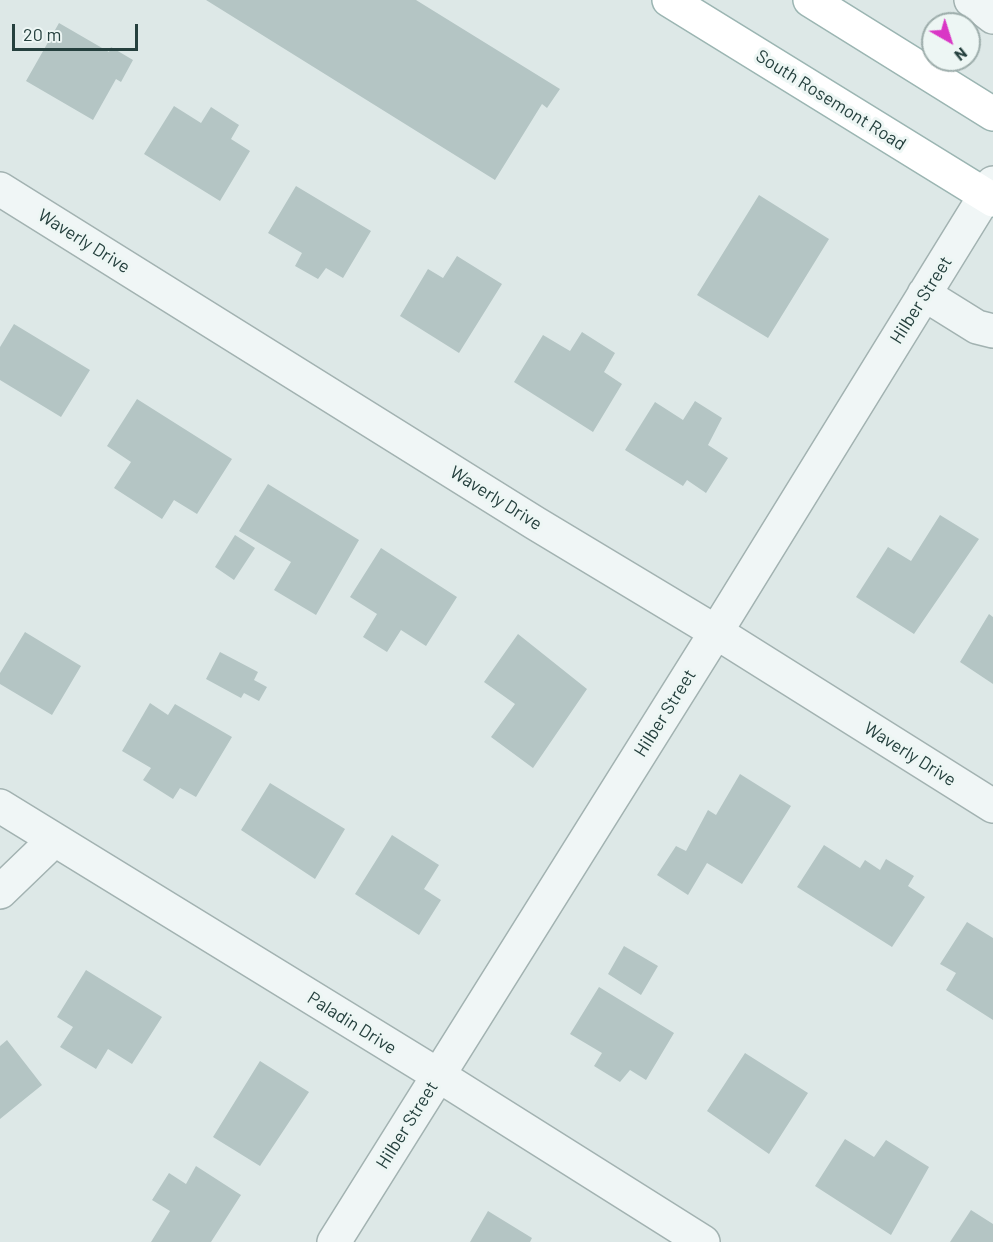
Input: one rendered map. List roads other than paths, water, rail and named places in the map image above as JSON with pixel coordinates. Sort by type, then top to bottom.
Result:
[{"type":"main road","name":"South Rosemont Road","points":[[669,0],[990,192]]},
{"type":"main road","points":[[810,0],[993,114]]},
{"type":"street","points":[[971,0],[993,17]]},
{"type":"street","name":"Waverly Drive","points":[[0,189],[993,806]]},
{"type":"street","name":"Hilber Street","points":[[333,1242],[716,632],[924,294],[990,192]]},
{"type":"street","points":[[924,294],[977,327],[993,331]]},
{"type":"street","name":"Paladin Drive","points":[[0,806],[703,1242]]},
{"type":"street","points":[[0,892],[54,840]]}]
